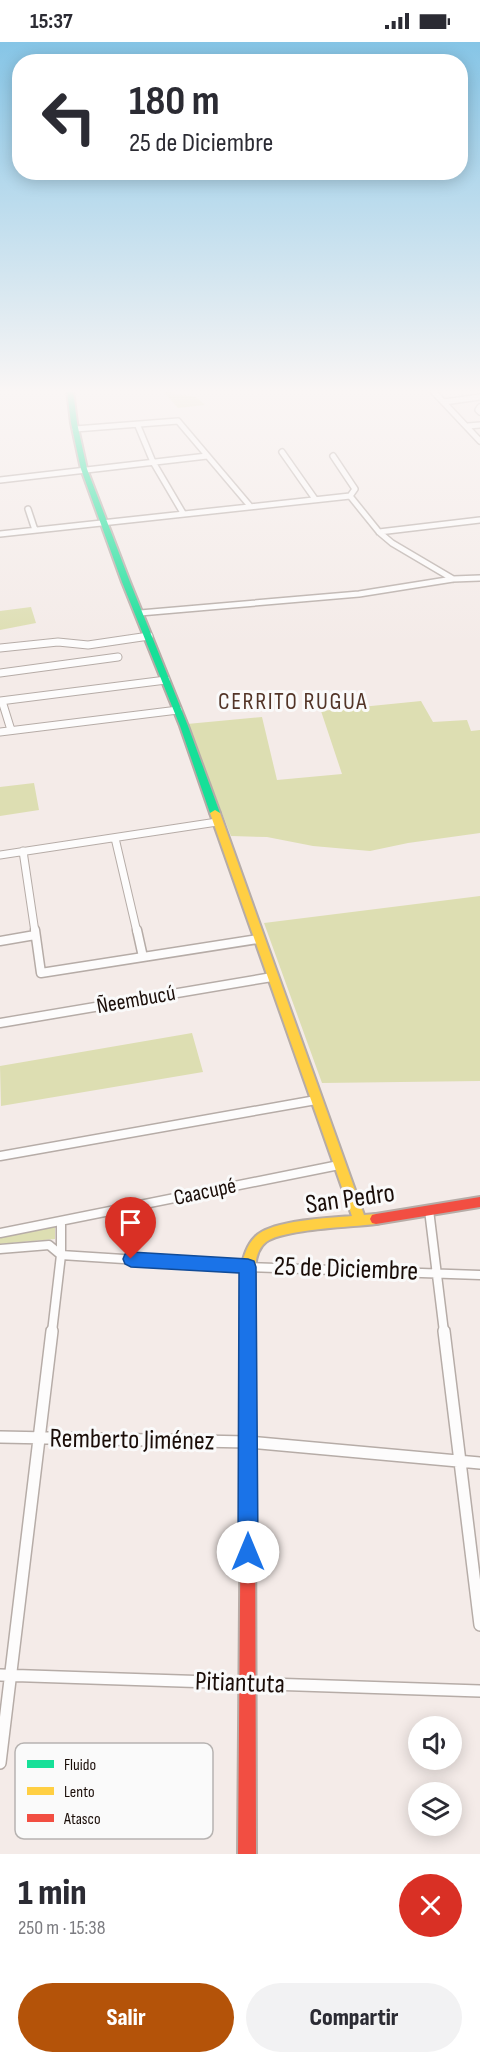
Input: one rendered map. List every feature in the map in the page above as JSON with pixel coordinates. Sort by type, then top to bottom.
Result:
[{"type":"street","points":[[0,480],[46,475]]},
{"type":"street","points":[[87,475],[126,582],[141,613],[178,710],[360,1221]]},
{"type":"street","points":[[160,475],[183,513]]},
{"type":"street","points":[[223,475],[250,506]]},
{"type":"street","points":[[297,475],[315,499]]},
{"type":"street","points":[[0,534],[350,496],[355,489],[345,475]]},
{"type":"street","points":[[350,496],[379,532],[392,543],[453,579]]},
{"type":"street","points":[[28,509],[35,530]]},
{"type":"street","points":[[379,532],[480,520]]},
{"type":"street","points":[[141,613],[359,594],[453,579],[480,578]]},
{"type":"street","points":[[0,648],[58,642],[77,646],[149,636]]},
{"type":"street","points":[[77,646],[80,662]]},
{"type":"street","points":[[0,673],[118,657]]},
{"type":"street","points":[[11,730],[1,701],[166,680]]},
{"type":"street","points":[[0,732],[178,710]]},
{"type":"street","points":[[0,855],[217,822]]},
{"type":"street","points":[[115,838],[142,957]]},
{"type":"street","points":[[23,851],[41,973],[258,939]]},
{"type":"street","points":[[0,941],[35,935]]},
{"type":"street","name":"Ñeembucú","points":[[0,1023],[272,977]]},
{"type":"street","points":[[0,1155],[316,1100]]},
{"type":"street","name":"Caacupé","points":[[0,1233],[339,1165]]},
{"type":"street","name":"San Pedro","points":[[248,1267],[251,1249],[259,1239],[272,1232],[480,1202]]},
{"type":"street","points":[[429,1210],[480,1625]]},
{"type":"street","points":[[0,1763],[5,1675],[39,1438],[61,1255],[61,1221]]},
{"type":"street","name":"25 de Diciembre","points":[[0,1249],[49,1245],[61,1255],[248,1267],[480,1275]]},
{"type":"street","points":[[247,1854],[248,1267]]},
{"type":"street","name":"Remberto Jiménez","points":[[0,1437],[248,1442],[480,1463]]},
{"type":"street","name":"Pitiantuta","points":[[5,1675],[480,1691]]},
{"type":"green space","points":[[31,607],[36,623],[0,630],[0,611]]},
{"type":"green space","points":[[421,701],[433,722],[467,720],[471,731],[480,730],[480,833],[370,851],[313,846],[267,837],[231,836],[187,724],[262,717],[277,780],[342,774],[321,711]]},
{"type":"green space","points":[[34,783],[39,810],[0,816],[0,787]]},
{"type":"green space","points":[[480,896],[480,1081],[322,1083],[264,923]]},
{"type":"green space","points":[[192,1033],[203,1072],[1,1106],[0,1066]]},
{"type":"green space","points":[[55,1227],[55,1239],[0,1244],[0,1237]]},
{"type":"traffic: fast","points":[[86,475],[184,726],[215,813]]},
{"type":"traffic: slow","points":[[215,813],[360,1221]]},
{"type":"traffic: slow","points":[[248,1481],[248,1267],[252,1251],[262,1238],[283,1230],[376,1219]]},
{"type":"traffic: jam","points":[[376,1219],[480,1202]]},
{"type":"traffic: jam","points":[[247,1854],[248,1481]]},
{"type":"district","name":"CERRITO RUGUA","points":[[293,701]]},
{"type":"route","points":[[131,1259],[248,1267],[248,1552]]}]
